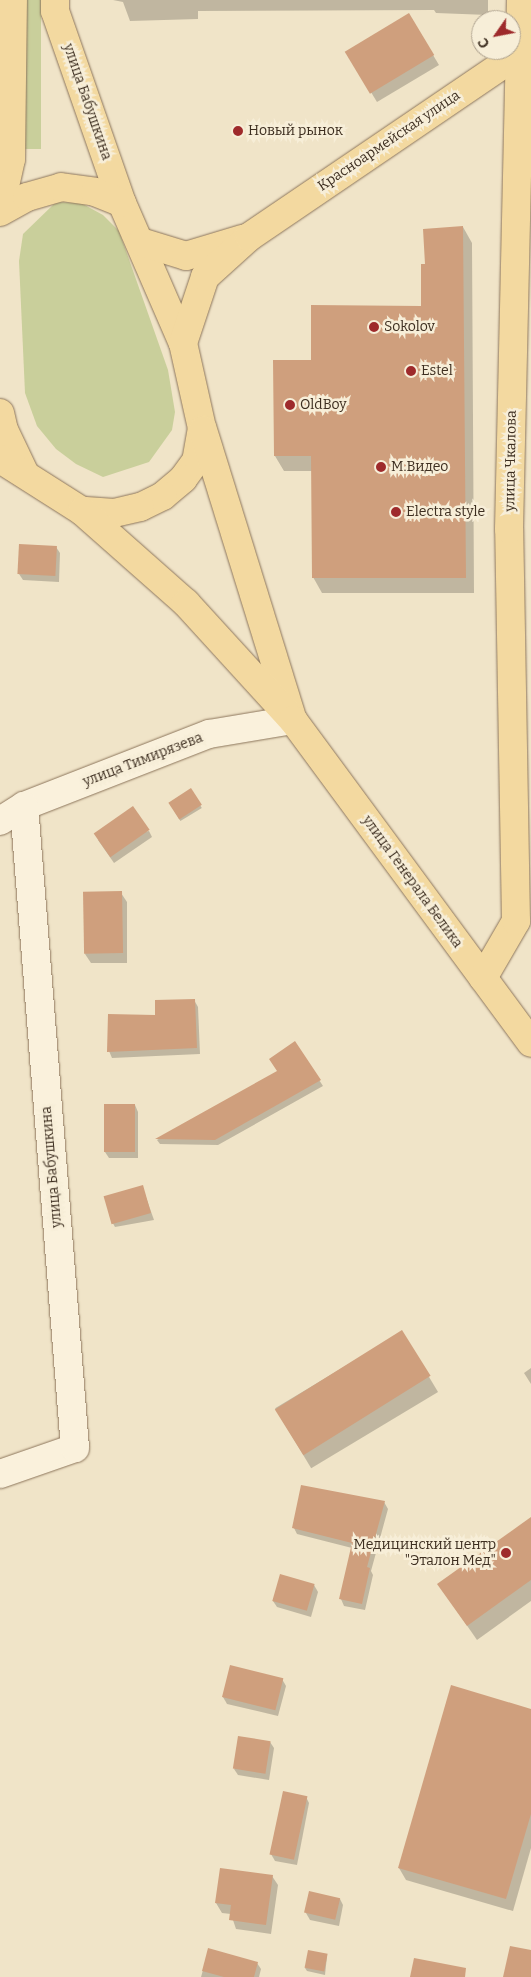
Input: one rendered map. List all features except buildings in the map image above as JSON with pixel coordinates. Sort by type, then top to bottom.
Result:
[{"type":"main road","points":[[0,210],[11,159],[6,67],[13,0]]},
{"type":"main road","name":"улица Бабушкина","points":[[55,0],[55,11],[122,203],[141,242],[182,343],[202,428],[293,720]]},
{"type":"main road","name":"улица Чкалова","points":[[483,978],[516,921],[509,529],[526,52],[521,0]]},
{"type":"main road","name":"Красноармейская улица","points":[[249,237],[526,52]]},
{"type":"main road","points":[[0,210],[27,197],[61,187],[95,192],[122,203]]},
{"type":"main road","points":[[141,242],[186,256],[249,237]]},
{"type":"main road","points":[[182,343],[205,277],[249,237]]},
{"type":"main road","points":[[0,413],[4,430],[24,472]]},
{"type":"main road","points":[[82,511],[114,513],[140,507],[163,496],[183,479],[196,461],[202,428]]},
{"type":"main road","points":[[0,459],[24,472],[82,511],[186,603],[293,720]]},
{"type":"main road","name":"улица Генерала Белика","points":[[293,720],[531,1043]]},
{"type":"street","name":"улица Тимирязева","points":[[0,821],[24,806],[209,734],[293,720]]},
{"type":"street","name":"улица Бабушкина","points":[[0,1474],[75,1448],[24,806]]},
{"type":"green space","points":[[23,0],[41,0],[41,149],[23,149]]},
{"type":"green space","points":[[56,202],[81,203],[103,215],[119,231],[168,370],[175,412],[172,430],[149,462],[103,477],[76,464],[56,449],[37,426],[25,393],[19,261],[23,234]]},
{"type":"place","name":"Новый рынок","points":[[238,131]]},
{"type":"place","name":"Sokolov","points":[[374,327]]},
{"type":"place","name":"Estel","points":[[411,371]]},
{"type":"place","name":"OldBoy","points":[[290,405]]},
{"type":"place","name":"М.Видео","points":[[381,467]]},
{"type":"place","name":"Electra style","points":[[396,512]]},
{"type":"place","name":"Медицинский центр \"Эталон Мед\"","points":[[506,1553]]}]
